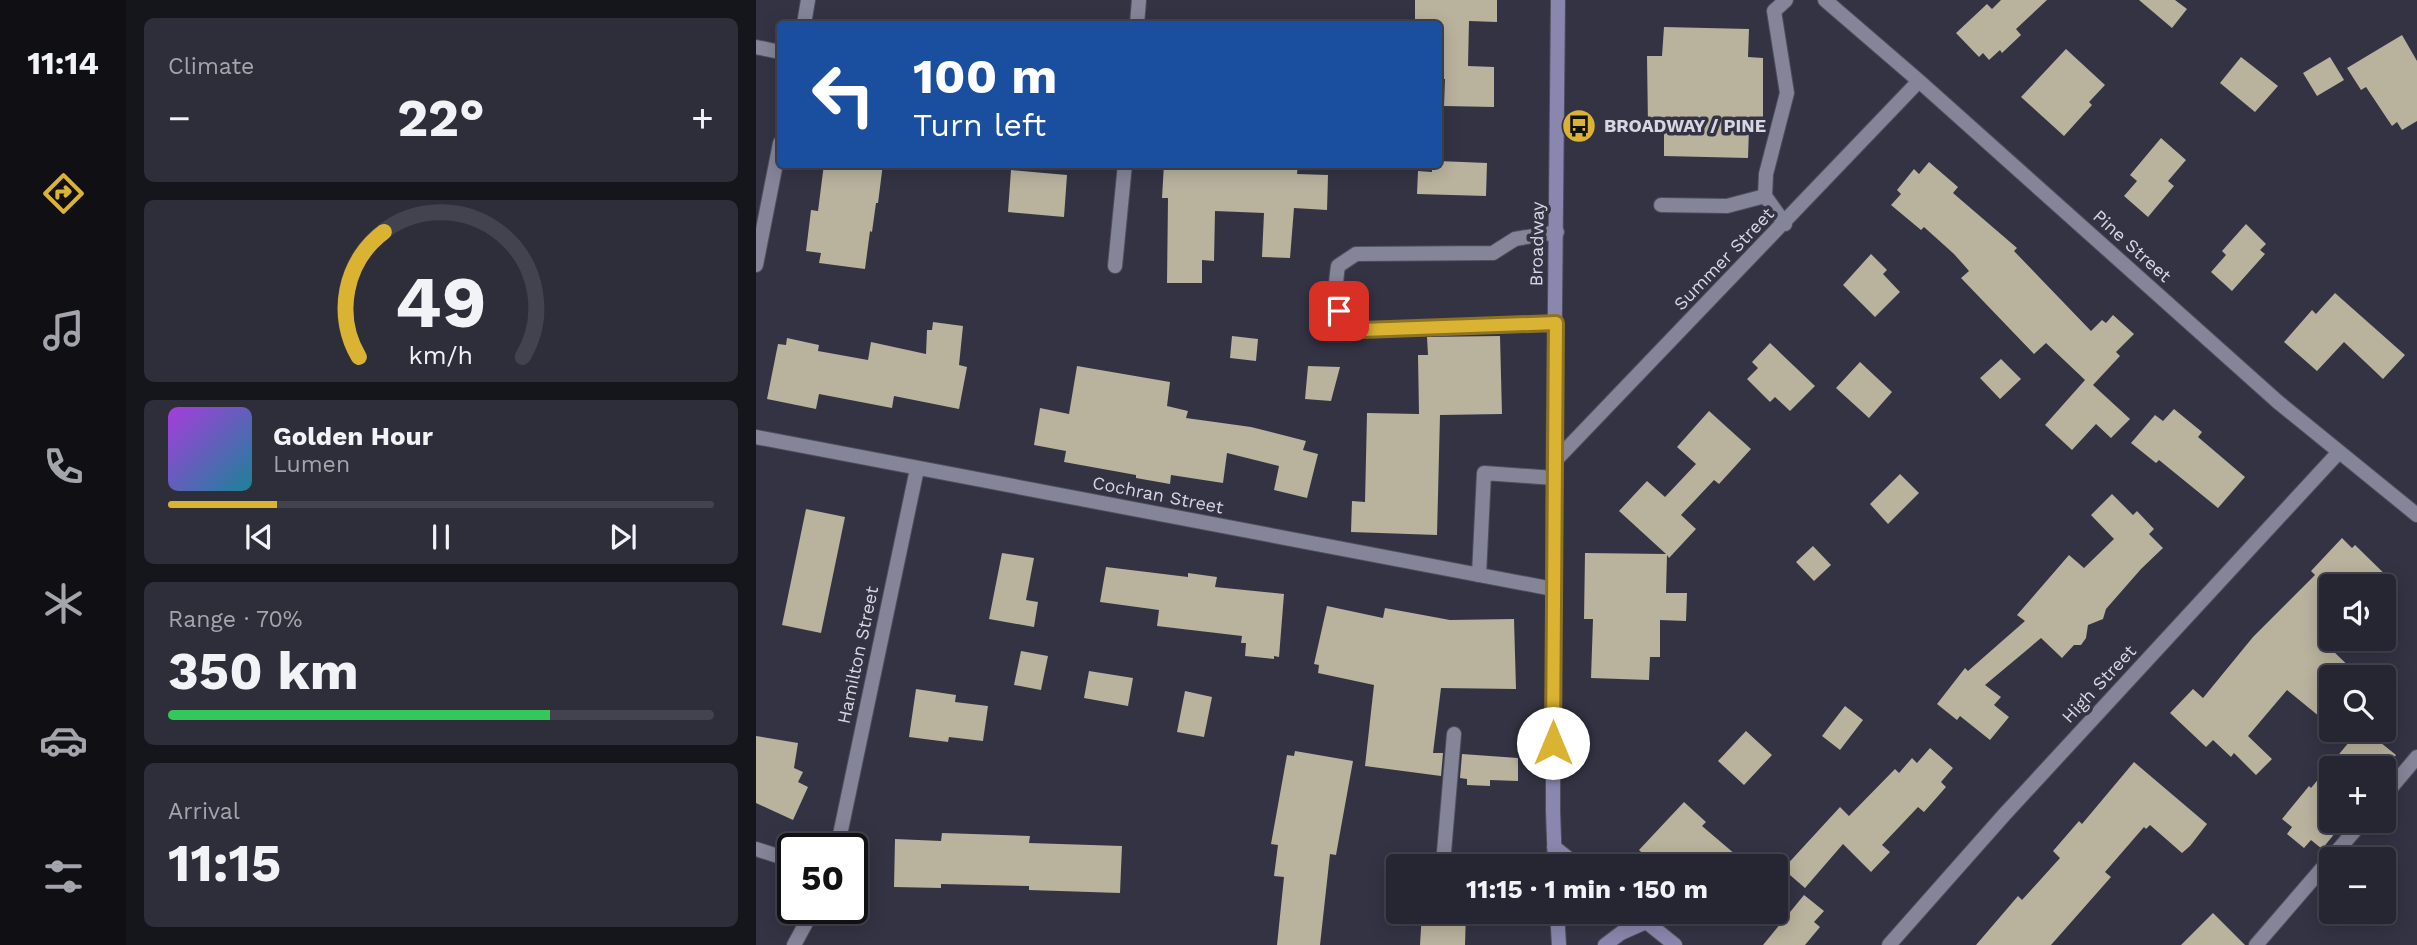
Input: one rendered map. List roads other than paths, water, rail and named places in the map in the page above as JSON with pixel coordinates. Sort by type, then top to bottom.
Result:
[{"type":"main road","name":"Broadway","points":[[1554,854],[1553,589],[1558,0]]},
{"type":"main road","points":[[1554,847],[1563,854]]},
{"type":"main road","points":[[1558,924],[1559,945]]},
{"type":"main road","points":[[1605,945],[1620,933],[1641,924]]},
{"type":"main road","points":[[1649,924],[1675,945]]},
{"type":"street","points":[[804,21],[808,0]]},
{"type":"street","points":[[1137,21],[1139,0]]},
{"type":"street","name":"Pine Street","points":[[1825,0],[2268,393],[2417,515]]},
{"type":"street","points":[[1775,4],[1787,93],[1766,174],[1765,195],[1784,224]]},
{"type":"street","points":[[756,47],[777,51]]},
{"type":"street","name":"Summer Street","points":[[1554,462],[1919,81]]},
{"type":"street","points":[[756,265],[777,159]]},
{"type":"street","points":[[1115,266],[1125,168]]},
{"type":"street","points":[[1661,205],[1727,206],[1765,195]]},
{"type":"street","points":[[1556,323],[1362,330],[1349,325],[1339,311],[1335,287],[1338,266],[1356,254],[1493,253],[1514,239],[1557,232]]},
{"type":"street","name":"Cochran Street","points":[[756,437],[1553,589]]},
{"type":"street","name":"High Street","points":[[1889,945],[2004,815],[2339,452]]},
{"type":"street","name":"Hamilton Street","points":[[839,833],[917,469]]},
{"type":"street","points":[[1479,575],[1484,473],[1554,478]]},
{"type":"street","points":[[1444,854],[1454,734]]},
{"type":"street","points":[[2396,782],[2417,757]]},
{"type":"street","points":[[2256,945],[2353,833]]},
{"type":"street","points":[[756,849],[777,856]]},
{"type":"street","points":[[794,945],[805,924]]},
{"type":"place","name":"BROADWAY / PINE","points":[[1579,126]]}]
